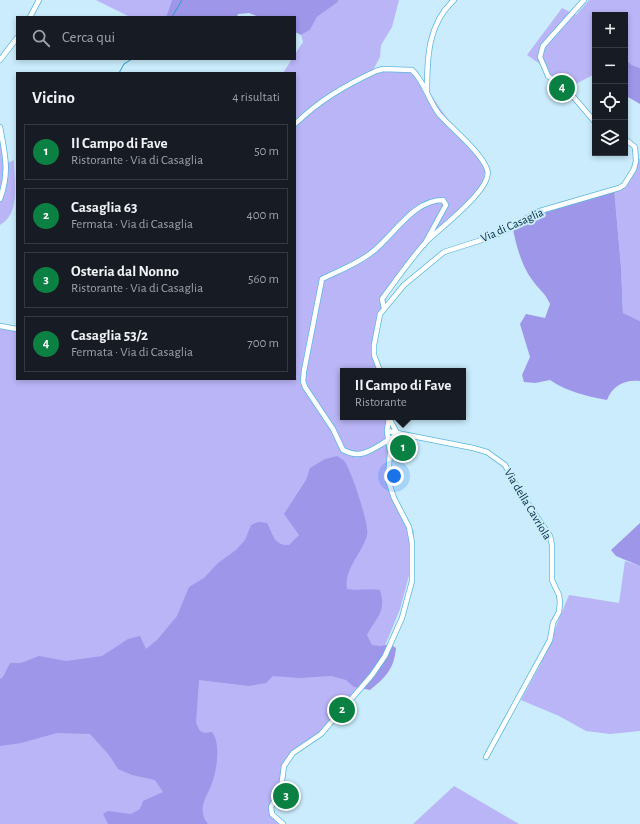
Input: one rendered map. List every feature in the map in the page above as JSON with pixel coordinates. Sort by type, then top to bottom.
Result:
[{"type":"street","points":[[31,16],[39,0]]},
{"type":"street","points":[[427,92],[431,37],[437,22],[446,8],[454,0]]},
{"type":"street","points":[[584,0],[543,46],[540,57],[548,76],[571,94],[593,120]]},
{"type":"street","points":[[0,60],[16,39]]},
{"type":"street","points":[[296,123],[315,105],[334,92],[383,69],[412,70],[419,76],[439,113],[483,161],[488,170],[488,179],[456,216],[424,244]]},
{"type":"street","points":[[0,127],[7,168],[5,184],[0,198]]},
{"type":"street","name":"Via di Casaglia","points":[[379,368],[374,355],[374,345],[380,314],[404,285],[444,252],[494,236],[540,211],[608,192],[624,185],[634,170],[637,153],[635,147],[628,141]]},
{"type":"street","points":[[384,308],[382,299],[424,244],[446,205],[443,200],[436,200],[411,213],[371,253],[322,279],[304,371],[304,384],[333,429],[343,450],[356,455],[364,454],[388,440],[393,439],[398,433],[390,420]]},
{"type":"street","points":[[0,326],[16,329]]},
{"type":"street","points":[[283,824],[272,814],[271,807],[281,788],[284,766],[293,753],[321,734],[372,675],[385,656],[402,618],[412,581],[412,543],[409,527],[394,498],[388,480],[390,452],[387,431],[389,420]]},
{"type":"street","name":"Via della Cavriola","points":[[387,431],[473,448],[487,452],[500,460],[505,465],[522,495],[550,536],[552,545],[552,580],[559,595],[559,612],[553,623],[550,640],[486,757]]},
{"type":"shaded area","points":[[96,0],[172,0],[166,16],[128,16]]},
{"type":"shaded area","points":[[172,0],[338,0],[338,2],[317,17],[310,30],[301,35],[296,32],[296,16],[256,16],[249,13],[238,14],[237,16],[166,16]]},
{"type":"shaded area","points":[[338,0],[399,0],[392,27],[381,45],[380,57],[373,70],[417,71],[424,84],[458,133],[486,168],[480,194],[441,228],[399,274],[382,307],[372,358],[379,368],[340,368],[340,420],[387,420],[393,491],[414,532],[411,568],[400,609],[380,658],[341,713],[286,761],[285,778],[269,808],[280,824],[0,824],[0,325],[16,330],[16,380],[296,380],[296,72],[284,72],[291,60],[296,60],[296,52],[303,42],[301,35],[310,30],[317,17],[338,2]]},
{"type":"shaded area","points":[[589,0],[640,0],[640,68],[628,62],[628,12],[592,12],[592,76],[566,89],[547,76],[540,64],[527,55],[562,8],[576,15]]},
{"type":"shaded area","points":[[628,62],[640,68],[640,104],[628,97]]},
{"type":"shaded area","points":[[0,133],[5,164],[14,160],[15,196],[11,213],[7,220],[0,225]]},
{"type":"shaded area","points":[[640,159],[640,321],[623,313],[621,267],[614,188],[625,180],[632,169],[635,160]]},
{"type":"shaded area","points":[[614,188],[621,267],[623,313],[640,321],[640,381],[629,381],[620,384],[612,391],[607,400],[577,393],[550,380],[535,383],[524,382],[522,375],[530,357],[520,324],[526,314],[545,318],[550,304],[546,296],[525,269],[517,247],[512,225],[560,202]]},
{"type":"shaded area","points":[[337,456],[345,462],[348,467],[363,510],[367,530],[365,542],[348,574],[347,589],[380,590],[382,604],[380,614],[367,635],[372,645],[381,646],[390,644],[396,648],[391,667],[385,677],[376,685],[370,690],[354,687],[346,680],[331,676],[299,678],[273,676],[266,683],[249,686],[199,680],[196,723],[200,731],[205,733],[212,732],[215,737],[217,750],[217,764],[214,778],[203,805],[204,816],[208,824],[108,824],[103,814],[108,811],[131,814],[140,809],[143,801],[163,792],[155,780],[132,775],[118,769],[109,755],[90,734],[57,733],[21,743],[0,746],[0,679],[3,677],[10,663],[21,663],[39,656],[66,661],[102,656],[128,639],[140,636],[146,649],[157,640],[177,616],[189,587],[204,578],[218,563],[236,550],[245,540],[251,525],[258,522],[267,523],[277,541],[284,545],[289,545],[299,535],[284,514],[306,480],[310,468],[325,459]]},
{"type":"shaded area","points":[[640,523],[640,566],[616,556],[611,550]]},
{"type":"shaded area","points":[[625,561],[640,566],[640,731],[610,734],[586,731],[559,716],[521,700],[540,665],[569,595],[619,603]]},
{"type":"shaded area","points":[[454,786],[519,824],[413,824]]},
{"type":"waterway","points":[[173,16],[182,0]]},
{"type":"waterway","points":[[120,72],[124,64],[130,60]]},
{"type":"place","name":"Casaglia 53/2","points":[[562,88]]},
{"type":"place","name":"Il Campo di Fave","points":[[403,448]]},
{"type":"place","name":"Casaglia 63","points":[[342,710]]},
{"type":"place","name":"Osteria dal Nonno","points":[[286,796]]}]
